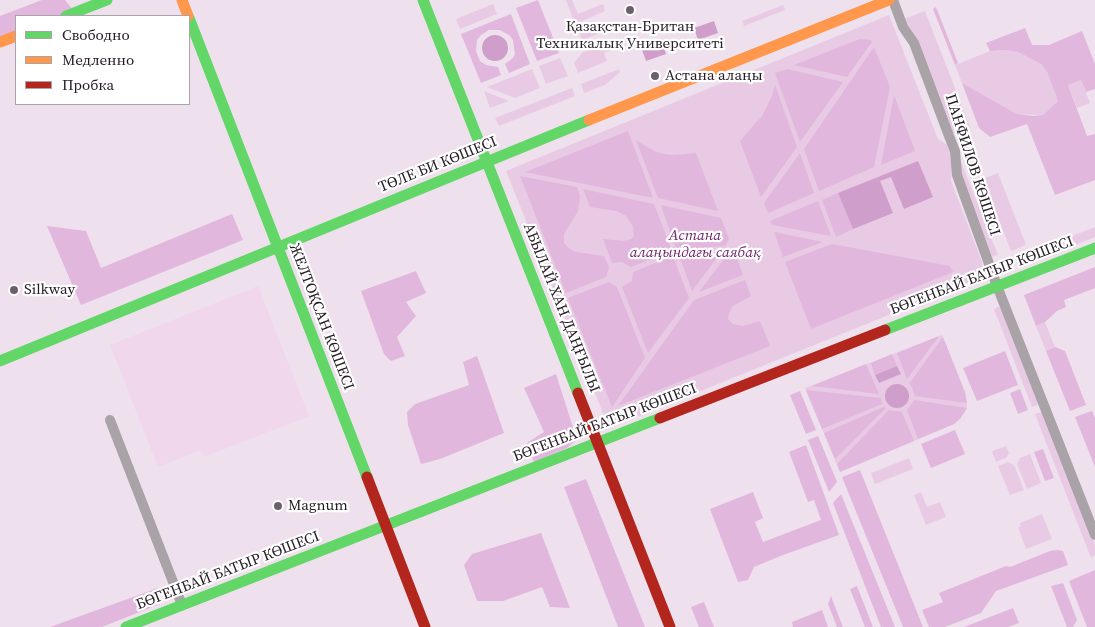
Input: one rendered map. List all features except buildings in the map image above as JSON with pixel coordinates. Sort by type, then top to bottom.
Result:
[{"type":"street","points":[[69,15],[107,0]]},
{"type":"street","name":"ЖЕЛТОҚСАН КӨШЕСІ","points":[[182,0],[187,15]]},
{"type":"street","name":"АБЫЛАЙ ХАН ДАҢҒЫЛЫ","points":[[423,0],[670,627]]},
{"type":"street","name":"ТӨЛЕ БИ КӨШЕСІ","points":[[0,361],[58,339],[487,162],[891,0]]},
{"type":"street","name":"ПАНФИЛОВ КӨШЕСІ","points":[[891,0],[903,27],[914,43],[955,152],[957,175],[997,286],[1095,535]]},
{"type":"street","name":"ЖЕЛТОҚСАН КӨШЕСІ","points":[[190,22],[425,627]]},
{"type":"street","points":[[0,42],[15,36]]},
{"type":"street","name":"БӨГЕНБАЙ БАТЫР КӨШЕСІ","points":[[126,627],[1095,248]]},
{"type":"street","points":[[110,420],[182,605]]},
{"type":"shaded area","points":[[714,21],[718,33],[698,40],[694,28]]},
{"type":"shaded area","points":[[495,35],[504,39],[508,48],[504,57],[495,61],[486,57],[482,48],[486,39]]},
{"type":"shaded area","points":[[662,42],[666,54],[646,61],[642,50]]},
{"type":"shaded area","points":[[918,161],[933,197],[904,209],[891,177],[880,181],[893,213],[853,229],[838,193]]},
{"type":"shaded area","points":[[258,286],[309,416],[204,457],[201,450],[158,467],[110,345]]},
{"type":"shaded area","points":[[897,366],[901,374],[879,383],[875,375]]},
{"type":"shaded area","points":[[897,384],[906,387],[909,396],[906,405],[897,408],[888,405],[885,396],[888,387]]},
{"type":"green space","points":[[42,0],[65,0],[73,10],[60,15],[15,15],[15,32],[0,38],[0,16]]},
{"type":"green space","points":[[538,0],[559,53],[537,61],[516,8]]},
{"type":"green space","points":[[566,0],[572,0],[578,14],[603,4],[605,11],[575,24]]},
{"type":"green space","points":[[493,4],[497,14],[460,29],[456,19]]},
{"type":"green space","points":[[783,5],[785,10],[744,26],[742,21]]},
{"type":"green space","points":[[936,7],[958,63],[955,65],[933,9]]},
{"type":"green space","points":[[925,11],[970,127],[952,134],[914,34],[904,19]]},
{"type":"green space","points":[[511,14],[530,64],[509,73],[505,64],[515,54],[513,40],[509,35],[500,30],[489,30],[477,40],[476,51],[480,61],[486,65],[498,67],[501,75],[481,83],[461,34]]},
{"type":"green space","name":"Астана алаңындағы саябақ","points":[[889,15],[938,139],[949,146],[953,156],[951,181],[982,262],[983,275],[975,280],[619,424],[607,423],[506,171]]},
{"type":"green space","points":[[605,22],[608,30],[582,40],[579,32]]},
{"type":"green space","points":[[1025,28],[1032,45],[1049,45],[1082,31],[1095,64],[1095,89],[1086,92],[1081,80],[1068,85],[1087,136],[1095,134],[1095,180],[1055,195],[1027,124],[990,137],[979,128],[962,83],[1017,114],[1043,115],[1058,101],[1047,72],[1041,64],[1018,52],[990,51],[986,43]]},
{"type":"green space","points":[[860,39],[871,40],[872,42],[847,77],[794,65]]},
{"type":"green space","points":[[613,41],[616,48],[604,53],[607,61],[578,73],[574,63],[582,53]]},
{"type":"green space","points":[[874,47],[890,87],[874,167],[819,191],[804,149]]},
{"type":"green space","points":[[990,51],[1018,52],[1034,60],[1041,64],[1047,72],[1058,101],[1043,115],[1017,114],[962,83],[955,65]]},
{"type":"green space","points":[[560,58],[568,76],[546,84],[539,66]]},
{"type":"green space","points":[[532,69],[540,88],[515,98],[487,87]]},
{"type":"green space","points":[[619,69],[620,72],[605,85],[584,93],[581,84]]},
{"type":"green space","points":[[787,69],[843,82],[800,142],[775,73]]},
{"type":"green space","points":[[1081,80],[1090,103],[1077,108],[1068,85]]},
{"type":"green space","points":[[775,85],[797,147],[761,197],[740,141],[762,116]]},
{"type":"green space","points":[[572,88],[575,96],[499,126],[495,118]]},
{"type":"green space","points":[[484,91],[509,101],[490,108]]},
{"type":"green space","points":[[894,95],[915,151],[881,165]]},
{"type":"green space","points":[[628,131],[653,198],[525,172]]},
{"type":"green space","points":[[636,140],[654,151],[664,154],[696,153],[718,211],[658,198]]},
{"type":"green space","points":[[800,153],[814,193],[768,213],[764,203]]},
{"type":"green space","points":[[961,162],[998,255],[992,257],[959,171]]},
{"type":"green space","points":[[998,173],[1026,245],[1011,251],[983,179]]},
{"type":"green space","points":[[520,176],[577,187],[580,196],[578,211],[564,234],[564,243],[576,252],[604,256],[609,267],[606,277],[566,293]]},
{"type":"green space","points":[[583,189],[654,204],[672,251],[631,267],[622,262],[612,263],[603,239],[623,241],[631,239],[634,236],[633,226],[625,215],[616,211],[590,207]]},
{"type":"green space","points":[[838,193],[853,229],[836,237],[822,200]]},
{"type":"green space","points":[[818,201],[831,236],[772,225],[770,221]]},
{"type":"green space","points":[[661,205],[721,218],[729,239],[725,246],[676,249]]},
{"type":"green space","points":[[232,214],[243,240],[81,305],[47,226],[86,231],[101,268]]},
{"type":"green space","points":[[1095,227],[1095,237],[1029,263],[1026,254]]},
{"type":"green space","points":[[774,232],[823,242],[783,257]]},
{"type":"green space","points":[[832,244],[950,266],[953,272],[811,329],[785,262]]},
{"type":"green space","points":[[734,250],[743,275],[699,292],[730,251]]},
{"type":"green space","points":[[722,251],[692,291],[679,255]]},
{"type":"green space","points":[[673,256],[689,298],[648,353],[622,287],[632,281],[633,272]]},
{"type":"green space","points":[[1095,267],[1095,288],[1064,300],[1066,307],[1036,326],[1024,295]]},
{"type":"green space","points":[[416,271],[426,293],[406,302],[416,316],[397,337],[405,356],[391,361],[384,354],[361,291]]},
{"type":"green space","points":[[745,280],[751,296],[733,306],[728,319],[733,324],[743,326],[760,321],[770,346],[618,406],[694,300]]},
{"type":"green space","points":[[609,282],[617,287],[645,358],[612,407],[568,298]]},
{"type":"green space","points":[[1000,306],[1040,404],[1032,407],[994,309]]},
{"type":"green space","points":[[1045,322],[1055,347],[1046,351],[1036,326]]},
{"type":"green space","points":[[942,335],[966,394],[967,408],[960,419],[954,424],[840,472],[805,388]]},
{"type":"green space","points":[[939,336],[907,379],[897,353]]},
{"type":"green space","points":[[943,337],[964,390],[967,403],[915,396],[909,384]]},
{"type":"green space","points":[[1055,347],[1065,351],[1086,405],[1070,411],[1046,351]]},
{"type":"green space","points":[[1005,351],[1018,385],[977,401],[963,368]]},
{"type":"green space","points":[[892,354],[897,366],[875,375],[871,363]]},
{"type":"green space","points":[[477,356],[504,433],[440,459],[421,464],[408,425],[407,412],[415,404],[469,385],[463,362]]},
{"type":"green space","points":[[866,364],[879,394],[812,386]]},
{"type":"green space","points":[[556,374],[577,440],[567,448],[534,462],[527,443],[544,432],[524,388]]},
{"type":"green space","points":[[1020,389],[1028,410],[1018,414],[1010,393]]},
{"type":"green space","points":[[806,390],[881,398],[882,404],[822,429]]},
{"type":"green space","points":[[800,391],[816,430],[806,434],[790,395]]},
{"type":"green space","points":[[914,400],[967,408],[960,419],[954,424],[918,439],[907,410]]},
{"type":"green space","points":[[884,407],[886,408],[835,459],[824,433]]},
{"type":"green space","points":[[889,410],[902,412],[914,441],[840,472],[837,464]]},
{"type":"green space","points":[[1092,411],[1095,418],[1095,467],[1075,417]]},
{"type":"green space","points":[[1042,412],[1095,545],[1095,555],[1091,558],[1035,414]]},
{"type":"green space","points":[[955,430],[965,454],[931,468],[921,444]]},
{"type":"green space","points":[[818,436],[837,482],[829,492],[808,440]]},
{"type":"green space","points":[[806,445],[839,535],[754,567],[748,580],[738,582],[710,509],[753,492],[763,518],[755,522],[763,542],[821,520],[814,500],[808,502],[789,452]]},
{"type":"green space","points":[[1006,446],[1009,453],[1006,458],[996,462],[992,451]]},
{"type":"green space","points":[[1043,449],[1054,478],[1045,481],[1034,452]]},
{"type":"green space","points":[[1030,454],[1041,483],[1027,489],[1017,464],[1020,458]]},
{"type":"green space","points":[[909,458],[913,469],[875,484],[871,473]]},
{"type":"green space","points":[[1008,462],[1014,465],[1024,490],[1010,495],[998,466]]},
{"type":"green space","points":[[860,470],[923,627],[903,627],[842,477]]},
{"type":"green space","points":[[586,479],[645,627],[618,627],[564,487]]},
{"type":"green space","points":[[921,492],[927,507],[940,502],[946,517],[926,525],[914,495]]},
{"type":"green space","points":[[841,494],[895,627],[881,627],[833,503]]},
{"type":"green space","points":[[1042,514],[1052,539],[1026,549],[1018,527],[1021,526],[1020,523]]},
{"type":"green space","points":[[541,533],[570,608],[550,607],[542,587],[503,601],[477,601],[464,565],[472,554]]},
{"type":"green space","points":[[1050,551],[1063,551],[1068,565],[996,591],[981,613],[945,627],[929,627],[922,610],[943,602],[939,593],[1006,566],[1010,567]]},
{"type":"green space","points":[[1095,570],[1095,627],[1087,627],[1069,581]]},
{"type":"green space","points":[[1063,583],[1077,620],[1073,627],[1067,627],[1051,586]]},
{"type":"green space","points":[[857,586],[873,627],[865,627],[850,589]]},
{"type":"green space","points":[[158,588],[160,604],[102,627],[50,627]]},
{"type":"green space","points":[[831,596],[843,627],[837,627],[828,604]]},
{"type":"green space","points":[[704,602],[714,627],[699,627],[691,607]]},
{"type":"green space","points":[[1013,608],[1019,623],[1008,627],[964,627]]},
{"type":"green space","points":[[822,610],[828,627],[793,627],[792,622]]},
{"type":"traffic: fast","points":[[69,15],[107,0]]},
{"type":"traffic: fast","points":[[423,0],[578,393]]},
{"type":"traffic: fast","points":[[190,21],[367,477]]},
{"type":"traffic: fast","points":[[0,361],[589,120]]},
{"type":"traffic: fast","points":[[885,330],[1095,248]]},
{"type":"traffic: fast","points":[[126,627],[660,418]]},
{"type":"traffic: slow","points":[[182,0],[188,15]]},
{"type":"traffic: slow","points":[[589,120],[889,0]]},
{"type":"traffic: slow","points":[[0,42],[15,36]]},
{"type":"traffic: jam","points":[[660,418],[885,330]]},
{"type":"traffic: jam","points":[[578,393],[670,627]]},
{"type":"traffic: jam","points":[[367,477],[425,627]]},
{"type":"place","name":"Қазақстан-Британ Техникалық Университеті","points":[[630,10]]},
{"type":"place","name":"Астана алаңы","points":[[655,76]]},
{"type":"place","name":"Silkway","points":[[14,290]]},
{"type":"place","name":"Magnum","points":[[278,506]]}]
